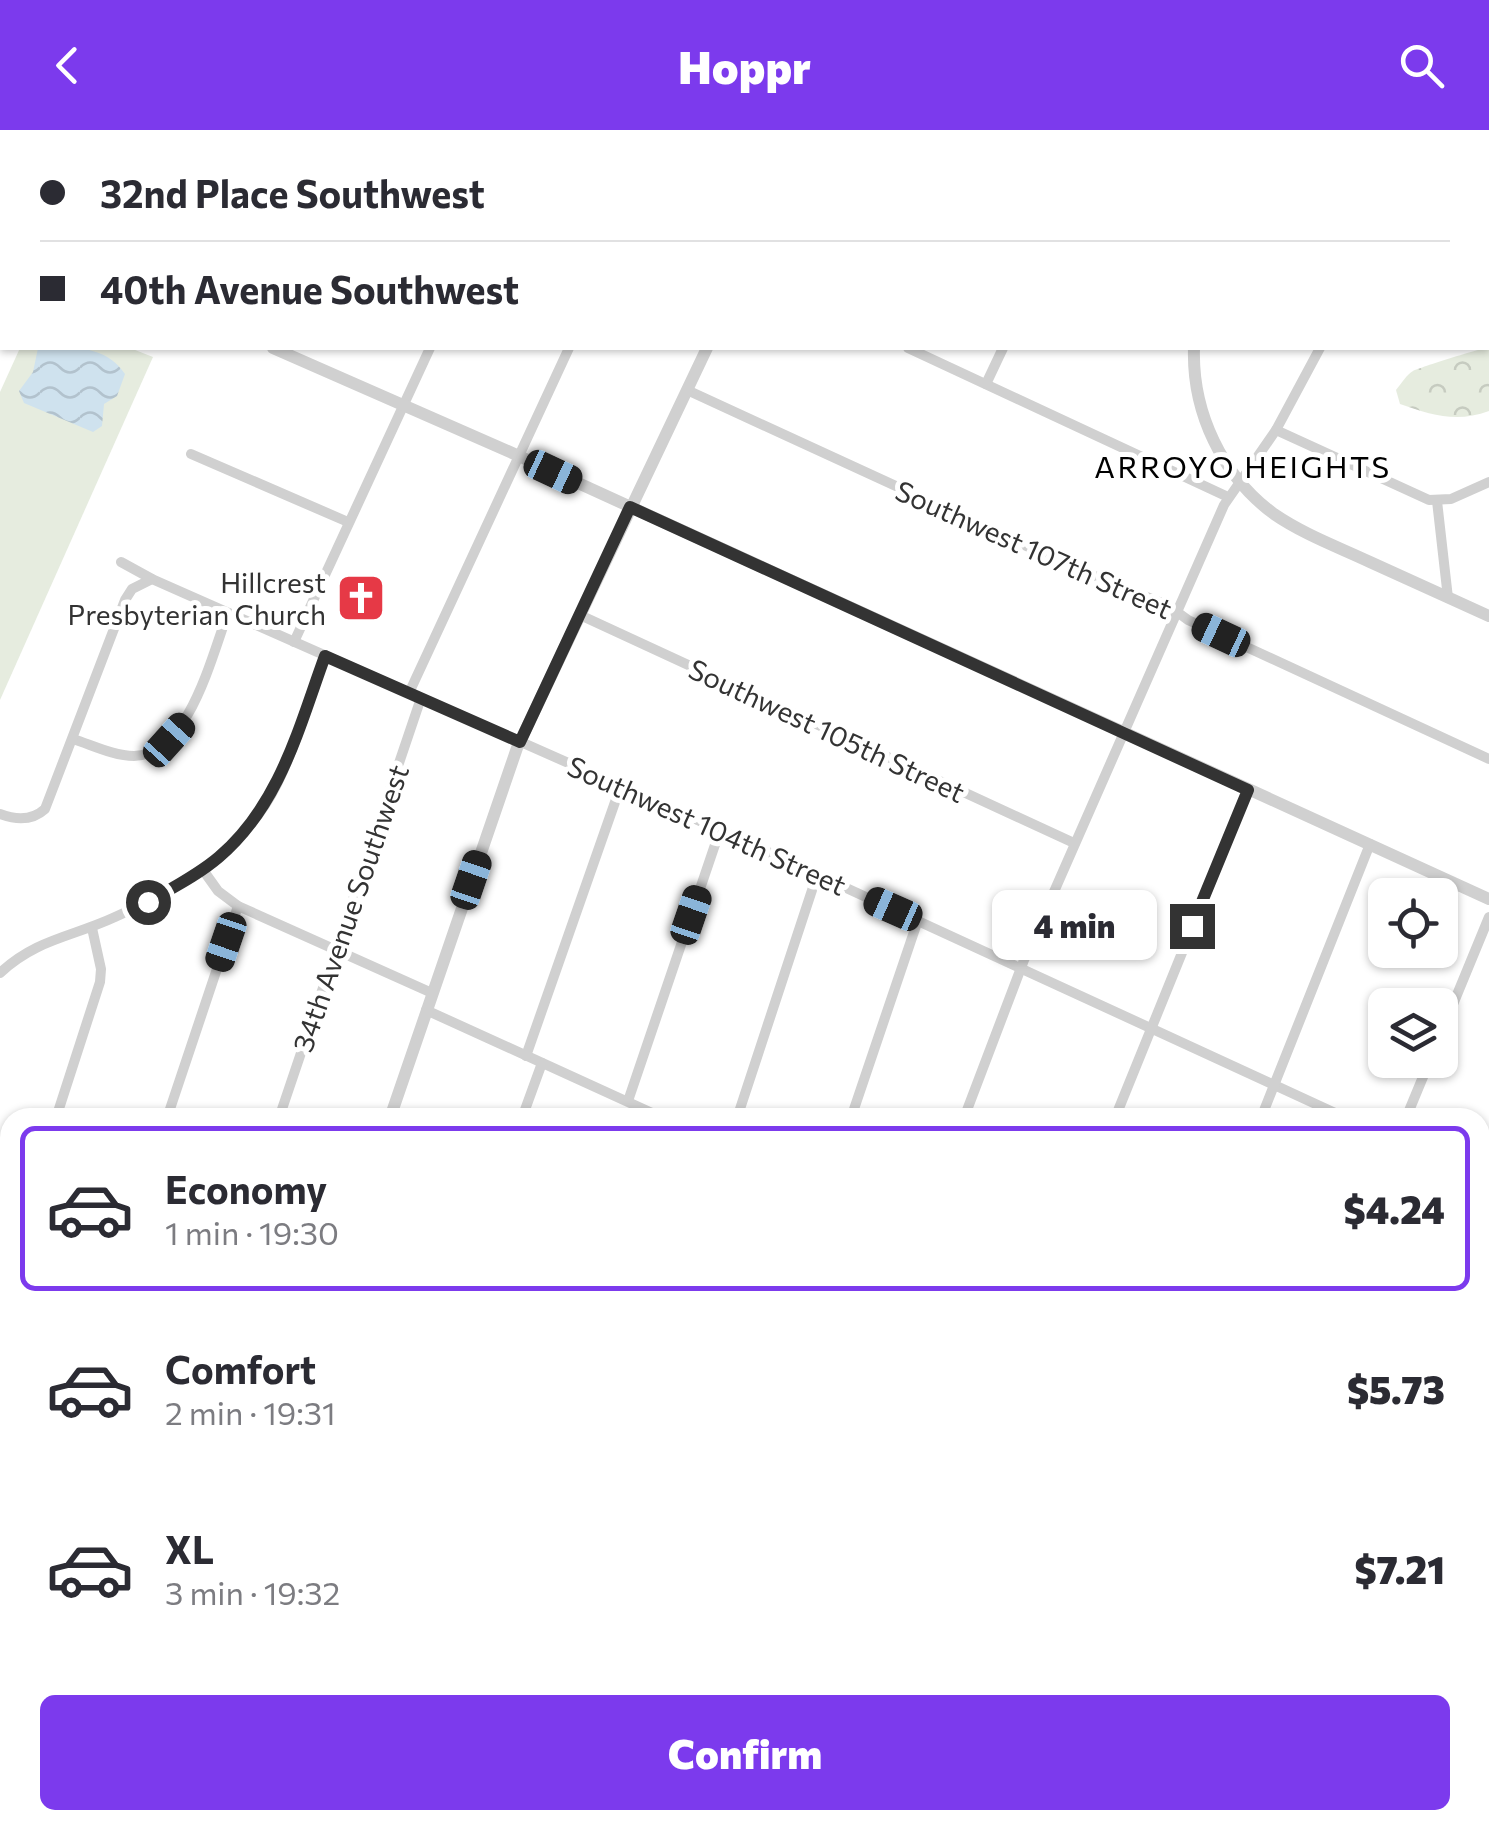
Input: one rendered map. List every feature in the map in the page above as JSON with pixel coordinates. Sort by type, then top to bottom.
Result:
[{"type":"street","points":[[294,642],[429,350]]},
{"type":"street","name":"34th Avenue Southwest","points":[[283,1108],[415,695],[569,350]]},
{"type":"street","points":[[393,1108],[520,742],[706,350]]},
{"type":"street","points":[[912,350],[1228,497]]},
{"type":"street","points":[[986,384],[1002,350]]},
{"type":"street","points":[[1194,350],[1202,412],[1220,453],[1241,484],[1290,524],[1489,616]]},
{"type":"street","points":[[968,1108],[1020,969],[1228,497],[1276,430],[1319,350]]},
{"type":"street","points":[[292,351],[1489,899]]},
{"type":"street","name":"Southwest 107th Street","points":[[687,390],[1072,567],[1118,583],[1188,620],[1489,760]]},
{"type":"street","points":[[1276,430],[1420,497],[1451,499],[1489,482]]},
{"type":"street","points":[[191,454],[348,522]]},
{"type":"street","points":[[1437,501],[1448,598]]},
{"type":"street","name":"Southwest 104th Street","points":[[121,562],[621,785],[1325,1108]]},
{"type":"street","points":[[0,814],[20,819],[38,816],[48,802],[126,600],[132,589],[152,579]]},
{"type":"street","points":[[73,738],[133,756],[155,750],[183,724],[228,613]]},
{"type":"street","name":"Southwest 105th Street","points":[[580,616],[1074,844]]},
{"type":"street","points":[[0,973],[26,950],[58,936],[92,928],[148,902],[203,870],[241,835],[278,784],[325,656]]},
{"type":"street","points":[[526,1056],[621,785]]},
{"type":"street","points":[[1118,1108],[1248,790]]},
{"type":"street","points":[[628,1101],[720,830]]},
{"type":"street","points":[[1264,1108],[1370,844]]},
{"type":"street","points":[[203,870],[218,891],[238,906],[432,993]]},
{"type":"street","points":[[740,1108],[817,875]]},
{"type":"street","points":[[171,1108],[238,906]]},
{"type":"street","points":[[1458,992],[1489,917]]},
{"type":"street","points":[[854,1108],[918,920]]},
{"type":"street","points":[[59,1108],[100,982],[92,928]]},
{"type":"street","points":[[426,1010],[642,1108]]},
{"type":"street","points":[[526,1108],[542,1063]]},
{"type":"street","points":[[1410,1108],[1423,1078]]},
{"type":"green space","points":[[19,350],[135,350],[153,357],[0,700],[0,392]]},
{"type":"green space","points":[[1489,350],[1489,411],[1466,417],[1444,416],[1400,404],[1396,390],[1411,372]]},
{"type":"water","points":[[38,350],[90,350],[108,357],[125,374],[117,396],[104,404],[102,426],[93,432],[24,403],[19,391],[33,372]]},
{"type":"place","name":"Hillcrest Presbyterian Church","points":[[361,598]]},
{"type":"district","name":"ARROYO HEIGHTS","points":[[1243,465]]},
{"type":"route","points":[[148,902],[203,870],[261,811],[278,784],[325,656],[520,742],[630,507],[1248,790],[1192,926]]}]
